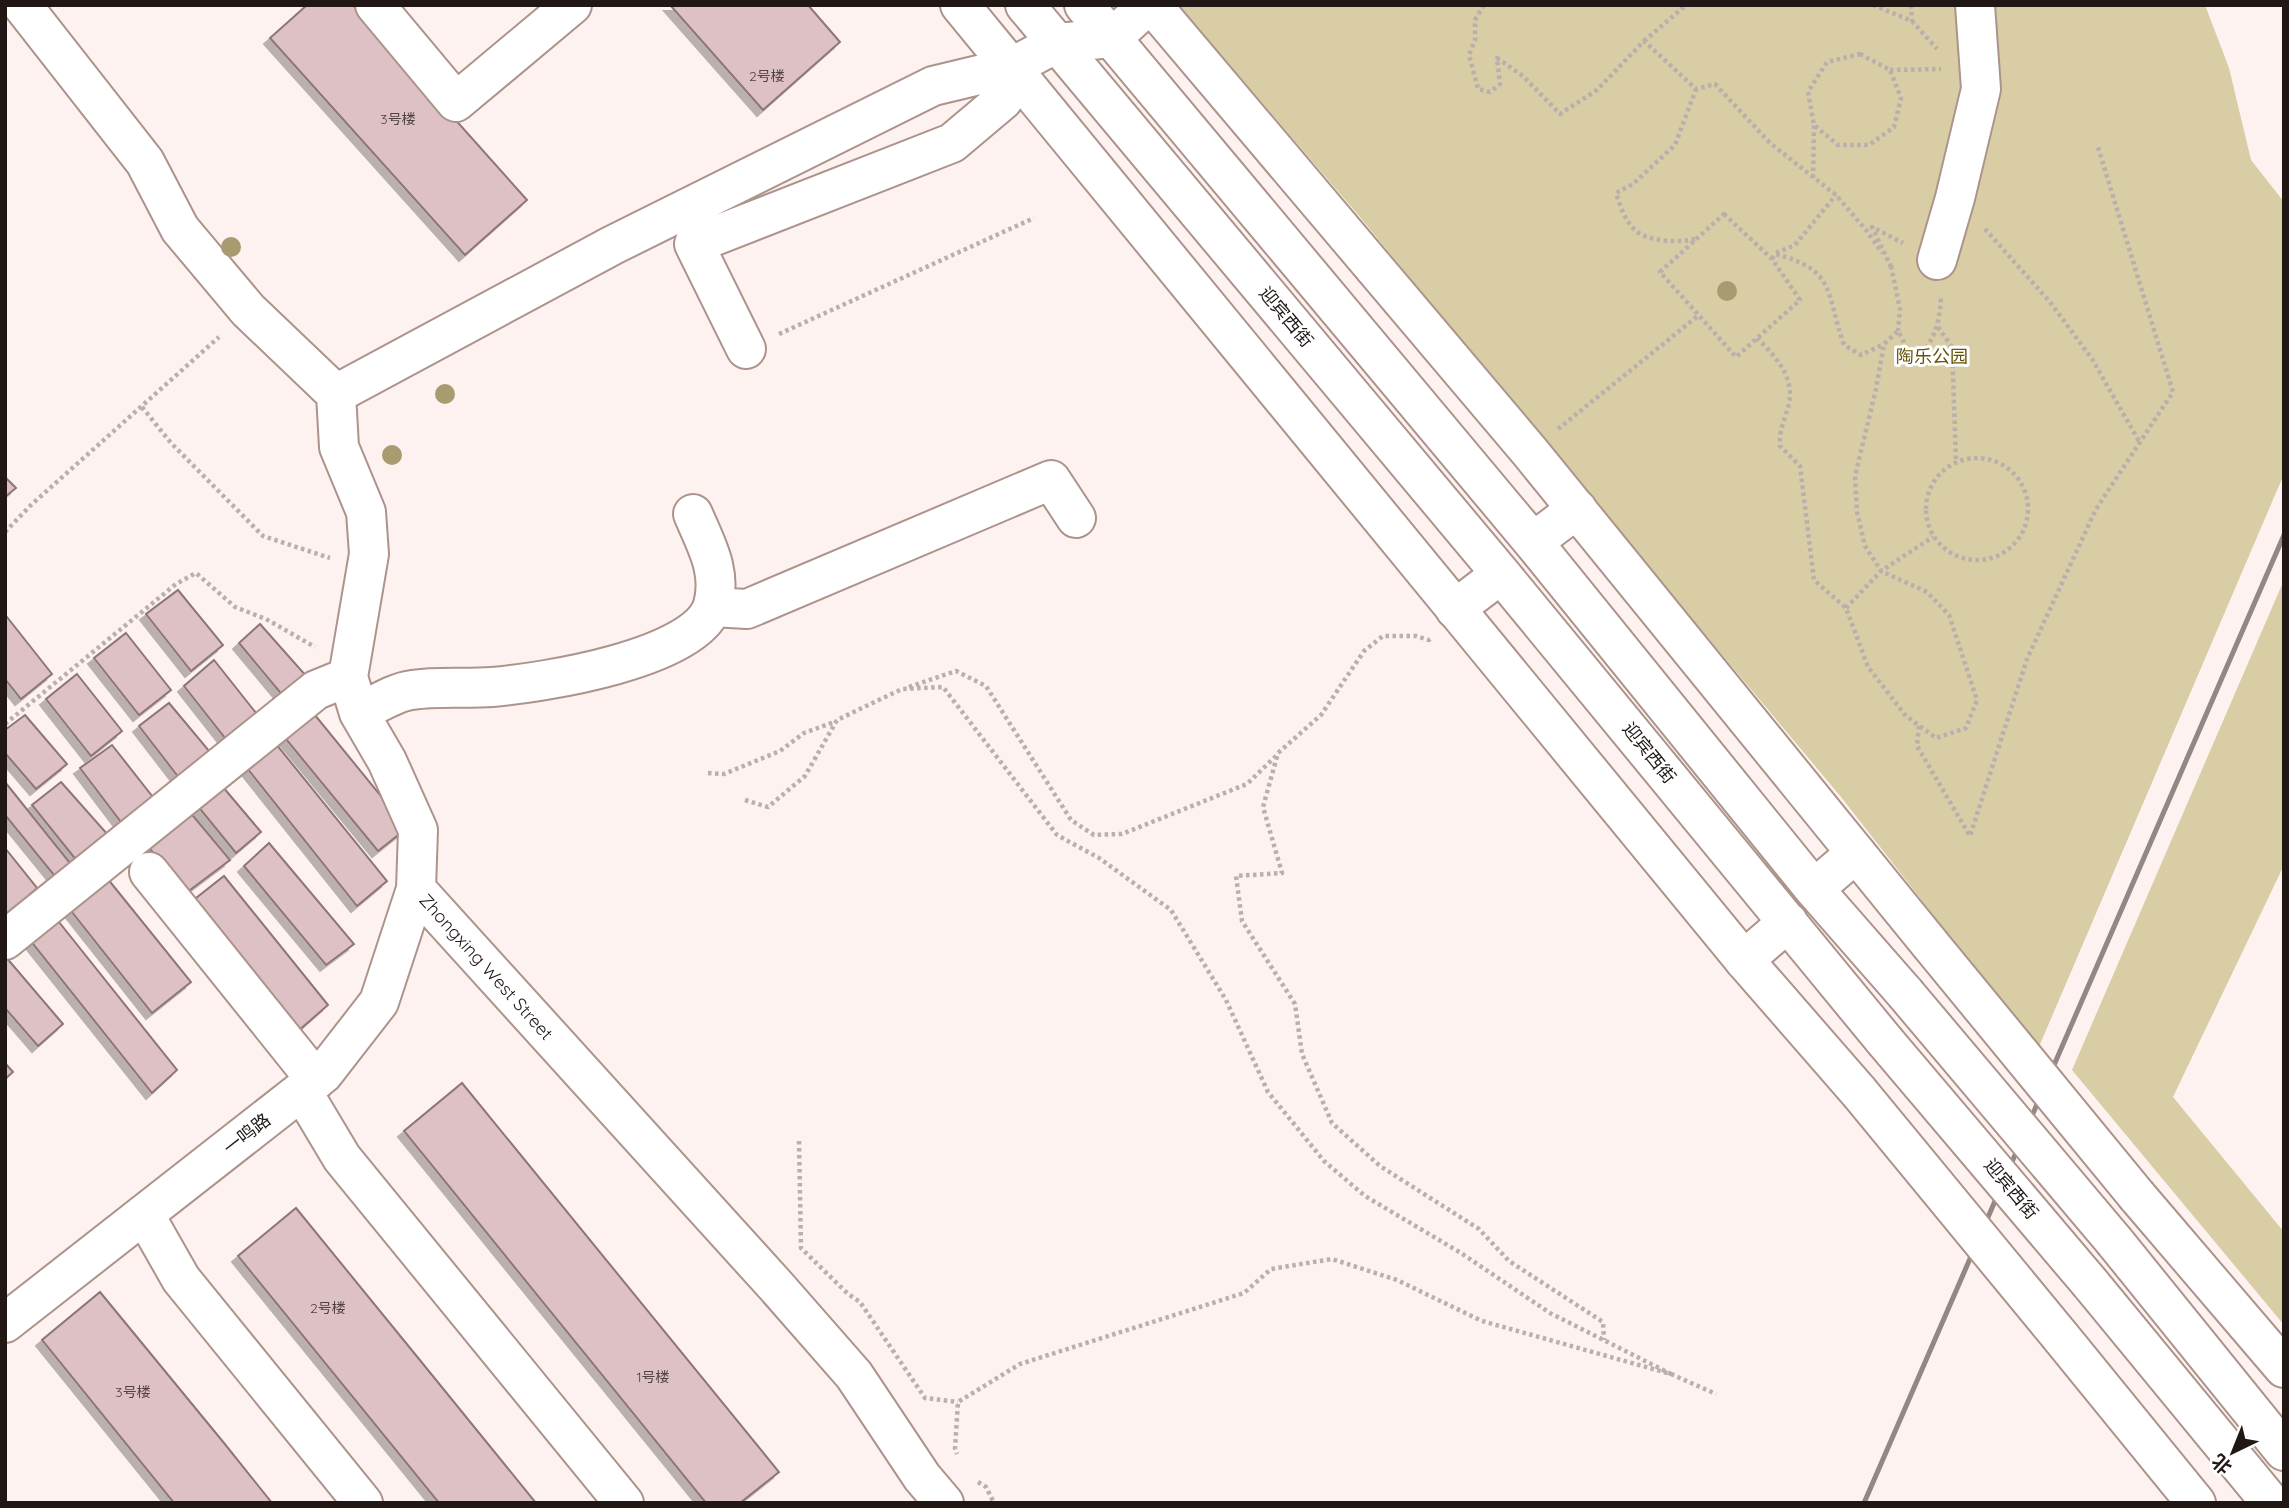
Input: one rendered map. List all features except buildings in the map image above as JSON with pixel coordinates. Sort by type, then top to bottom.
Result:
[{"type":"street","points":[[22,5],[145,162],[180,229],[248,310],[336,394],[613,245],[933,86],[1012,67],[1057,44],[1112,38],[1150,5],[1530,452],[2137,1196],[2284,1368]]},
{"type":"street","points":[[375,5],[456,102],[572,5]]},
{"type":"street","points":[[960,5],[1744,960],[1859,1092],[2196,1503]]},
{"type":"street","name":"迎宾西街","points":[[1025,5],[1501,573],[1884,1040],[2090,1283],[2271,1503]]},
{"type":"street","points":[[1084,5],[1533,542],[1815,889],[2115,1242],[2284,1451]]},
{"type":"street","points":[[1937,260],[1981,89],[1975,5]]},
{"type":"street","points":[[746,349],[694,244],[953,144],[1003,100],[1012,67]]},
{"type":"street","name":"Zhongxing West Street","points":[[336,394],[339,447],[366,512],[369,554],[349,672],[359,713],[387,761],[418,830],[416,889],[845,1365],[922,1477],[944,1503]]},
{"type":"street","points":[[712,607],[747,610],[1051,480],[1076,518]]},
{"type":"street","points":[[1533,542],[1577,509]]},
{"type":"street","points":[[359,713],[410,690],[492,687],[555,679],[645,657],[695,631],[712,607],[716,572],[693,514]]},
{"type":"street","points":[[1455,609],[1501,573]]},
{"type":"street","points":[[5,940],[316,690],[349,672]]},
{"type":"street","points":[[1815,889],[1856,853]]},
{"type":"street","points":[[149,872],[309,1085],[342,1158],[624,1503]]},
{"type":"street","name":"一鸣路","points":[[5,1323],[323,1074],[379,1002],[416,889]]},
{"type":"street","points":[[1744,960],[1788,922]]},
{"type":"street","points":[[144,1214],[181,1279],[363,1503]]},
{"type":"path","points":[[1484,5],[1475,20],[1475,40],[1469,55],[1478,89],[1490,92],[1500,84],[1497,58],[1523,76],[1560,114],[1597,90],[1643,41],[1686,5]]},
{"type":"path","points":[[1873,5],[1912,21],[1938,50]]},
{"type":"path","points":[[1911,5],[1912,21]]},
{"type":"path","points":[[1643,41],[1696,89]]},
{"type":"path","points":[[1813,179],[1814,125],[1808,92],[1826,62],[1860,54],[1890,70],[1956,69],[1981,89]]},
{"type":"path","points":[[1814,125],[1838,145],[1868,145],[1894,127],[1902,98],[1890,70]]},
{"type":"path","points":[[1696,89],[1715,84],[1770,143],[1836,195],[1866,230],[1891,267]]},
{"type":"path","points":[[1696,89],[1675,145],[1633,184],[1616,193],[1622,211],[1635,231],[1657,239],[1681,243],[1699,238]]},
{"type":"path","points":[[1919,726],[1917,747],[1970,836],[2027,659],[2096,509],[2173,393],[2097,144]]},
{"type":"path","points":[[1773,256],[1794,246],[1836,195]]},
{"type":"path","points":[[1955,198],[1999,243],[2050,302],[2092,359],[2140,443]]},
{"type":"path","points":[[1724,214],[1773,256],[1800,300],[1736,357],[1660,272],[1699,238],[1724,214]]},
{"type":"path","points":[[746,349],[1034,218]]},
{"type":"path","points":[[1872,227],[1937,260],[1942,284],[1940,319],[1927,349],[1914,361],[1898,331],[1900,309],[1891,267],[1872,227]]},
{"type":"path","points":[[1773,256],[1810,265],[1824,279],[1844,345],[1861,355],[1884,344],[1898,331]]},
{"type":"path","points":[[5,532],[31,505],[248,310]]},
{"type":"path","points":[[1530,452],[1699,315]]},
{"type":"path","points":[[1937,326],[1952,347],[1956,461]]},
{"type":"path","points":[[1757,338],[1780,361],[1790,393],[1779,434],[1780,446],[1800,466],[1814,580],[1846,608],[1868,667],[1906,716],[1936,738],[1966,728],[1977,700],[1948,615],[1927,592],[1881,571],[1865,546],[1857,512],[1855,476],[1884,344]]},
{"type":"path","points":[[142,407],[171,443],[263,536],[366,571]]},
{"type":"path","points":[[1985,457],[2012,470],[2028,495],[2027,524],[2011,549],[1984,560],[1956,556],[1933,537],[1925,508],[1934,480],[1956,461],[1985,457]]},
{"type":"path","points":[[1846,608],[1881,571],[1933,537]]},
{"type":"path","points":[[5,724],[176,584],[196,573],[235,607],[267,620],[349,672]]},
{"type":"path","points":[[708,773],[724,774],[780,751],[804,733],[902,689],[956,671],[986,686],[1071,820],[1094,835],[1122,834],[1247,784],[1321,715],[1364,651],[1383,636],[1416,636],[1429,640],[1442,621],[1455,609]]},
{"type":"path","points":[[902,689],[943,687],[1057,835],[1099,858],[1171,910],[1226,1000],[1268,1092],[1324,1161],[1365,1196],[1461,1253],[1550,1312],[1716,1394]]},
{"type":"path","points":[[745,800],[768,807],[806,776],[837,720]]},
{"type":"path","points":[[1278,753],[1263,807],[1282,873],[1236,876],[1241,921],[1295,1004],[1302,1054],[1332,1123],[1380,1166],[1479,1229],[1509,1261],[1603,1322],[1604,1341]]},
{"type":"path","points":[[799,1141],[801,1248],[860,1303],[925,1398],[958,1402],[1020,1364],[1244,1293],[1271,1269],[1332,1259],[1397,1280],[1482,1321],[1671,1374]]},
{"type":"path","points":[[958,1402],[955,1449],[960,1460]]},
{"type":"path","points":[[975,1479],[986,1487],[994,1503]]},
{"type":"green space","name":"陶乐公园","points":[[1178,5],[2205,5],[2229,68],[2251,160],[2284,202],[2284,474],[2038,1049],[1841,797],[1360,217]]},
{"type":"green space","points":[[2284,580],[2284,865],[2173,1097],[2284,1232],[2284,1325],[2072,1070]]},
{"type":"railway","points":[[1864,1503],[2284,535]]}]
